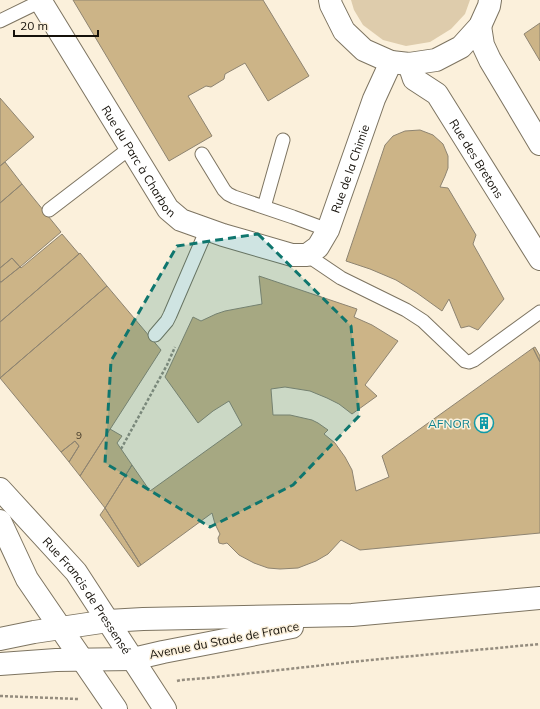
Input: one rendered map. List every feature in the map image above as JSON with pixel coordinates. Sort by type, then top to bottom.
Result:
[{"type":"street","points":[[330,0],[344,31],[364,50],[400,63],[436,60],[461,47],[480,26],[490,6],[490,0]]},
{"type":"street","name":"Rue du Parc à Charbon","points":[[41,1],[168,209],[181,220],[207,229],[299,255]]},
{"type":"street","points":[[480,26],[483,45],[490,60],[540,144]]},
{"type":"street","name":"Rue de la Chimie","points":[[299,255],[318,247],[328,230],[374,99],[400,63]]},
{"type":"street","name":"Rue des Bretons","points":[[400,63],[414,79],[437,94],[540,259]]},
{"type":"street","name":"Rue Francis de Pressensé","points":[[0,489],[76,572],[165,709]]},
{"type":"street","points":[[0,521],[27,579],[112,702]]},
{"type":"street","name":"Avenue du Stade de France","points":[[0,639],[60,627],[108,621],[352,615],[540,598]]},
{"type":"street","name":"Avenue du Stade de France","points":[[0,664],[56,660],[133,659],[352,615]]},
{"type":"lane","points":[[0,21],[41,1]]},
{"type":"lane","points":[[264,207],[283,140]]},
{"type":"lane","points":[[49,210],[130,148]]},
{"type":"lane","points":[[202,154],[228,194],[328,230]]},
{"type":"lane","points":[[155,335],[170,315],[207,229]]},
{"type":"lane","points":[[299,255],[341,278],[406,310],[423,321],[465,361],[469,362],[474,360],[540,312]]},
{"type":"path","points":[[152,689],[181,680],[540,644]]},
{"type":"path","points":[[0,696],[79,699],[89,696],[112,702]]},
{"type":"highlighted area","points":[[258,234],[351,326],[359,416],[293,485],[210,527],[105,463],[111,361],[177,246]]},
{"type":"shaded area","points":[[351,0],[470,0],[465,14],[451,29],[430,42],[406,46],[383,40],[363,25],[354,10]]},
{"type":"building","points":[[73,0],[263,0],[309,76],[268,101],[245,63],[225,74],[224,79],[211,87],[206,86],[188,96],[212,136],[169,161]]},
{"type":"building","points":[[540,23],[540,61],[524,34]]},
{"type":"building","points":[[0,98],[34,137],[0,166]]},
{"type":"building","points":[[420,130],[433,135],[443,144],[448,156],[448,168],[440,187],[448,188],[476,235],[473,244],[504,299],[478,330],[469,326],[461,328],[449,299],[442,311],[396,280],[346,261],[385,145],[393,136],[405,131]]},
{"type":"building","points":[[5,162],[22,184],[0,203],[0,166]]},
{"type":"building","points":[[22,184],[61,232],[20,267],[12,258],[0,268],[0,203]]},
{"type":"building","points":[[62,234],[79,254],[0,322],[0,283],[20,267],[21,268]]},
{"type":"building","points":[[80,253],[107,286],[0,378],[0,322]]},
{"type":"building","points":[[12,258],[20,267],[1,282],[0,268]]},
{"type":"building","name":"AFNOR","points":[[259,276],[357,309],[354,317],[372,325],[398,341],[365,385],[377,396],[352,414],[339,404],[310,391],[285,387],[271,389],[273,415],[290,415],[312,420],[328,430],[324,434],[335,443],[345,457],[352,470],[356,491],[389,477],[382,456],[533,348],[540,362],[540,533],[360,550],[341,540],[328,554],[316,561],[298,568],[280,569],[268,568],[254,563],[239,555],[227,543],[219,543],[218,538],[220,534],[212,513],[141,565],[105,508],[132,465],[150,491],[242,425],[229,401],[198,423],[165,377],[193,317],[201,321],[225,311],[262,304]]},
{"type":"building","points":[[107,286],[161,350],[80,476],[69,462],[79,446],[75,441],[61,452],[0,378]]},
{"type":"building","points":[[535,347],[540,356],[540,362],[533,348]]},
{"type":"building","points":[[110,429],[122,436],[117,443],[132,465],[105,508],[80,476]]},
{"type":"building","points":[[75,441],[79,446],[69,462],[61,452]]},
{"type":"building","points":[[105,508],[141,565],[138,567],[100,515]]},
{"type":"place","name":"AFNOR","points":[[484,423]]}]
